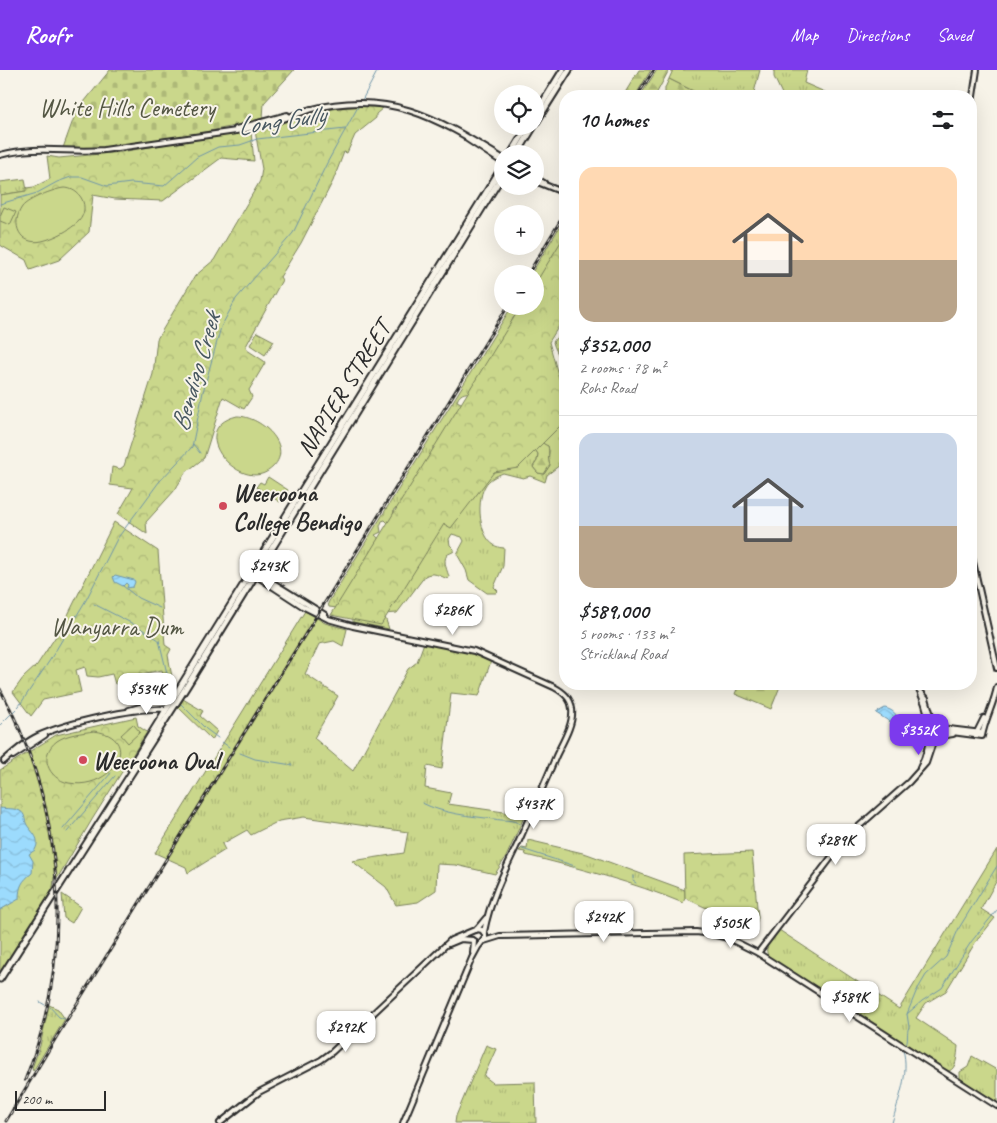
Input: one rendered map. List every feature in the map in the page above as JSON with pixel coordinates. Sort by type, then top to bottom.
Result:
[{"type":"highway","points":[[544,102],[565,71]]},
{"type":"highway","points":[[544,108],[565,71]]},
{"type":"highway","name":"NAPIER STREET","points":[[254,573],[326,452],[494,180]]},
{"type":"highway","name":"NAPIER STREET","points":[[108,807],[170,702],[212,640],[494,189]]},
{"type":"highway","points":[[447,257],[451,255],[468,231]]},
{"type":"highway","points":[[403,328],[418,307],[421,307]]},
{"type":"highway","points":[[392,344],[396,343],[412,321]]},
{"type":"highway","points":[[326,452],[342,434]]},
{"type":"highway","name":"NAPIER STREET","points":[[1,980],[108,807],[187,686],[212,640]]},
{"type":"highway","points":[[166,709],[171,707],[187,686]]},
{"type":"street","points":[[974,90],[977,70]]},
{"type":"street","points":[[0,155],[43,149],[104,150],[207,135],[311,109],[349,103],[375,103],[416,111],[436,120],[494,153]]},
{"type":"street","points":[[458,132],[494,157]]},
{"type":"street","points":[[544,184],[559,191]]},
{"type":"street","points":[[254,573],[338,622],[474,651],[554,687],[569,699],[572,712],[568,728],[496,891],[488,914],[486,937],[472,958],[403,1123]]},
{"type":"street","points":[[977,579],[997,668]]},
{"type":"street","points":[[932,729],[963,733],[982,733],[997,687]]},
{"type":"street","points":[[758,953],[847,837],[913,778],[926,763],[933,738],[927,702],[919,690]]},
{"type":"street","points":[[2,763],[51,731],[150,705],[170,702]]},
{"type":"street","points":[[120,713],[166,709]]},
{"type":"street","points":[[976,734],[980,723],[990,710]]},
{"type":"street","points":[[932,729],[976,734]]},
{"type":"street","points":[[913,778],[925,756],[932,729]]},
{"type":"street","points":[[933,738],[963,733]]},
{"type":"street","points":[[472,958],[474,940],[472,935],[488,914]]},
{"type":"street","points":[[220,1123],[233,1115],[256,1094],[330,1054],[456,937],[480,929],[500,936]]},
{"type":"street","points":[[445,946],[461,940],[474,940],[478,943],[500,936],[692,932],[723,937],[740,943],[758,953],[997,1106]]},
{"type":"green space","name":"White Hills Cemetery","points":[[110,70],[294,70],[264,103],[263,118],[184,136],[93,149],[63,148],[76,112]]},
{"type":"green space","points":[[639,70],[651,70],[639,90],[627,90]]},
{"type":"green space","points":[[657,70],[669,70],[658,90],[644,90]]},
{"type":"green space","points":[[673,70],[760,70],[755,90],[691,90],[669,79]]},
{"type":"green space","points":[[774,70],[807,70],[804,83],[820,90],[780,90],[774,77]]},
{"type":"green space","points":[[669,79],[691,90],[665,90]]},
{"type":"green space","points":[[362,106],[383,108],[376,114],[376,118],[355,135],[347,153],[344,152],[333,181],[301,243],[280,277],[282,280],[246,346],[247,350],[265,363],[249,390],[252,397],[244,409],[223,397],[204,458],[185,473],[175,490],[146,522],[147,534],[118,514],[133,488],[110,485],[112,467],[120,469],[124,466],[153,374],[157,339],[195,276],[214,260],[260,181],[262,169],[255,131],[281,121],[296,120],[319,112]]},
{"type":"green space","points":[[247,130],[251,132],[254,161],[221,158],[163,201],[115,199],[93,195],[89,232],[59,260],[30,270],[26,260],[0,245],[0,195],[26,191],[26,188],[34,187],[50,179],[47,156],[59,158],[121,152]]},
{"type":"green space","points":[[25,179],[27,191],[0,195],[0,182]]},
{"type":"green space","points":[[64,188],[75,191],[82,199],[84,210],[79,221],[57,236],[47,240],[34,242],[23,237],[17,227],[17,220],[22,207],[42,195]]},
{"type":"green space","points":[[4,207],[16,212],[10,225],[0,221]]},
{"type":"green space","points":[[559,228],[559,294],[544,295],[544,265],[536,265]]},
{"type":"green space","points":[[559,245],[559,326],[549,342],[559,378],[559,427],[518,468],[494,472],[451,528],[444,524],[381,625],[331,615],[515,315],[544,315],[544,269]]},
{"type":"green space","points":[[506,315],[516,315],[506,335],[515,344],[517,354],[530,371],[534,375],[540,376],[559,370],[559,466],[547,475],[545,482],[530,476],[523,478],[503,473],[485,486],[480,503],[481,523],[484,533],[489,541],[496,546],[504,548],[503,566],[494,587],[498,591],[496,593],[487,593],[469,580],[457,554],[464,541],[462,537],[452,534],[449,539],[454,551],[447,555],[445,560],[448,579],[434,574],[425,576],[397,613],[384,614],[389,629],[353,622],[353,614],[345,599],[337,608],[329,607],[328,603]],"holes":[[[506,377],[509,379],[511,386],[506,393],[506,404],[502,408],[503,418],[508,425],[512,442],[520,441],[523,444],[523,453],[521,454],[512,449],[495,432],[476,421],[478,431],[482,432],[485,437],[484,446],[500,459],[496,466],[486,472],[478,484],[475,494],[469,498],[458,498],[455,511],[449,516],[429,515],[422,511],[411,489],[423,477],[424,469],[437,470],[450,480],[453,478],[447,466],[440,462],[432,453],[433,447],[441,447],[445,456],[461,459],[464,457],[465,431],[453,424],[456,411],[465,407],[457,401],[458,398],[465,393],[477,392],[499,378]],[[537,435],[544,445],[548,446],[550,465],[544,474],[538,473],[533,467],[537,461],[538,454],[533,446],[535,442],[532,437]],[[405,493],[409,495],[419,513],[418,516],[412,519],[416,525],[407,544],[410,547],[421,544],[424,547],[422,554],[400,564],[387,546],[375,535],[381,532],[380,526],[382,521],[385,520],[388,523],[393,516],[394,509],[407,503]]]},
{"type":"green space","points":[[257,332],[274,341],[265,355],[250,345]]},
{"type":"green space","points":[[559,337],[559,356],[553,342]]},
{"type":"green space","points":[[237,416],[257,422],[274,436],[280,454],[277,463],[268,471],[256,475],[243,473],[231,466],[222,456],[216,444],[215,433],[222,423]]},
{"type":"green space","points":[[541,440],[549,448],[550,465],[544,474],[538,473],[533,467],[537,461],[538,454],[534,448]]},
{"type":"green space","points":[[268,477],[288,490],[280,502],[256,487],[260,482],[264,484]]},
{"type":"green space","name":"Wanyarra Dum","points":[[114,522],[158,551],[165,645],[171,649],[168,655],[174,688],[168,696],[162,670],[135,675],[136,679],[115,684],[112,674],[98,677],[87,676],[85,667],[76,670],[81,692],[43,700],[31,716],[13,692],[23,678],[37,665],[62,627]]},
{"type":"green space","points":[[305,611],[325,623],[347,629],[343,646],[334,641],[319,644],[305,674],[338,696],[314,738],[353,771],[408,669],[417,662],[425,640],[474,651],[492,658],[479,696],[451,693],[442,769],[427,766],[425,788],[451,793],[448,804],[525,815],[506,857],[495,874],[456,865],[437,864],[436,890],[418,902],[396,905],[386,887],[352,861],[404,853],[408,832],[304,817],[279,821],[251,835],[247,830],[222,844],[225,850],[188,873],[186,867],[155,853]]},
{"type":"green space","points":[[737,690],[779,690],[771,709],[735,694]]},
{"type":"green space","points":[[183,699],[203,711],[200,716],[217,731],[212,740],[178,707]]},
{"type":"green space","points":[[136,717],[138,726],[147,732],[58,877],[54,877],[53,889],[0,974],[0,770],[56,735]]},
{"type":"green space","points":[[133,724],[140,732],[128,743],[121,735]]},
{"type":"green space","name":"Weeroona Oval","points":[[94,731],[109,735],[117,743],[120,752],[117,762],[109,772],[99,779],[85,783],[69,783],[56,777],[48,766],[47,759],[51,747],[65,737]]},
{"type":"green space","points":[[528,840],[587,854],[685,890],[685,898],[683,903],[625,882],[526,855],[525,852],[519,851],[522,848],[527,849]]},
{"type":"green space","points":[[997,849],[997,880],[981,909],[995,918],[975,943],[946,991],[926,1003],[916,1018],[958,1046],[954,1067],[949,1071],[938,1066],[769,957],[767,953],[769,943],[779,930],[899,1009]]},
{"type":"green space","points":[[752,852],[758,918],[754,930],[685,898],[684,855]]},
{"type":"green space","points":[[62,894],[81,907],[72,923],[64,918]]},
{"type":"green space","points":[[49,1005],[58,1009],[65,1019],[33,1071],[32,1068],[40,1046]]},
{"type":"green space","points":[[486,1045],[496,1049],[484,1076],[493,1083],[535,1082],[536,1123],[455,1123],[456,1116]]},
{"type":"green space","points":[[972,1056],[997,1070],[997,1102],[960,1079],[960,1072],[968,1067]]},
{"type":"water","points":[[115,575],[134,580],[133,587],[127,588],[128,585],[126,583],[123,586],[115,582],[113,577]]},
{"type":"water","points":[[885,708],[897,716],[898,721],[895,725],[876,713]]},
{"type":"water","points":[[0,808],[16,809],[22,812],[27,825],[36,836],[37,846],[29,854],[33,861],[32,873],[22,884],[19,899],[0,910]]},
{"type":"waterway","name":"Bendigo Creek","points":[[361,102],[378,70]]},
{"type":"waterway","name":"Bendigo Creek","points":[[0,725],[19,706],[50,660],[86,600],[117,539],[159,482],[192,447],[203,392],[221,327],[236,299],[293,233],[327,163],[359,105]]},
{"type":"waterway","name":"Long Gully","points":[[0,204],[37,193],[71,177],[82,177],[107,186],[131,183],[164,186],[197,157],[218,147],[240,145],[257,139],[345,129]]},
{"type":"waterway","points":[[193,444],[200,453]]},
{"type":"waterway","points":[[123,586],[138,598],[160,608]]},
{"type":"waterway","points":[[94,604],[137,626],[159,640],[171,690]]},
{"type":"waterway","points":[[181,704],[218,738]]},
{"type":"waterway","points":[[222,742],[229,747]]},
{"type":"waterway","points":[[240,753],[255,759],[292,765]]},
{"type":"waterway","points":[[63,829],[111,773]]},
{"type":"waterway","points":[[67,832],[115,776]]},
{"type":"waterway","points":[[422,803],[430,807],[466,816],[511,821],[520,824]]},
{"type":"waterway","points":[[522,849],[575,866]]},
{"type":"waterway","points":[[907,1014],[916,992],[926,975],[946,957],[959,928],[997,866]]},
{"type":"waterway","points":[[906,1044],[909,1027],[907,1014],[942,988],[971,942],[997,910]]},
{"type":"waterway","points":[[40,1002],[45,1005]]},
{"type":"waterway","points":[[50,1007],[59,1017],[64,1019]]},
{"type":"waterway","points":[[892,1123],[904,1077],[905,1059],[903,1050]]},
{"type":"railway","points":[[641,90],[654,70]]},
{"type":"railway","points":[[533,265],[559,223]]},
{"type":"railway","points":[[6,1121],[502,315]]},
{"type":"railway","points":[[0,689],[22,735],[38,782],[50,832],[56,881],[57,932],[52,982],[41,1032],[25,1080]]},
{"type":"place","name":"Weeroona College Bendigo","points":[[223,506]]},
{"type":"place","name":"Weeroona Oval","points":[[83,760]]}]
